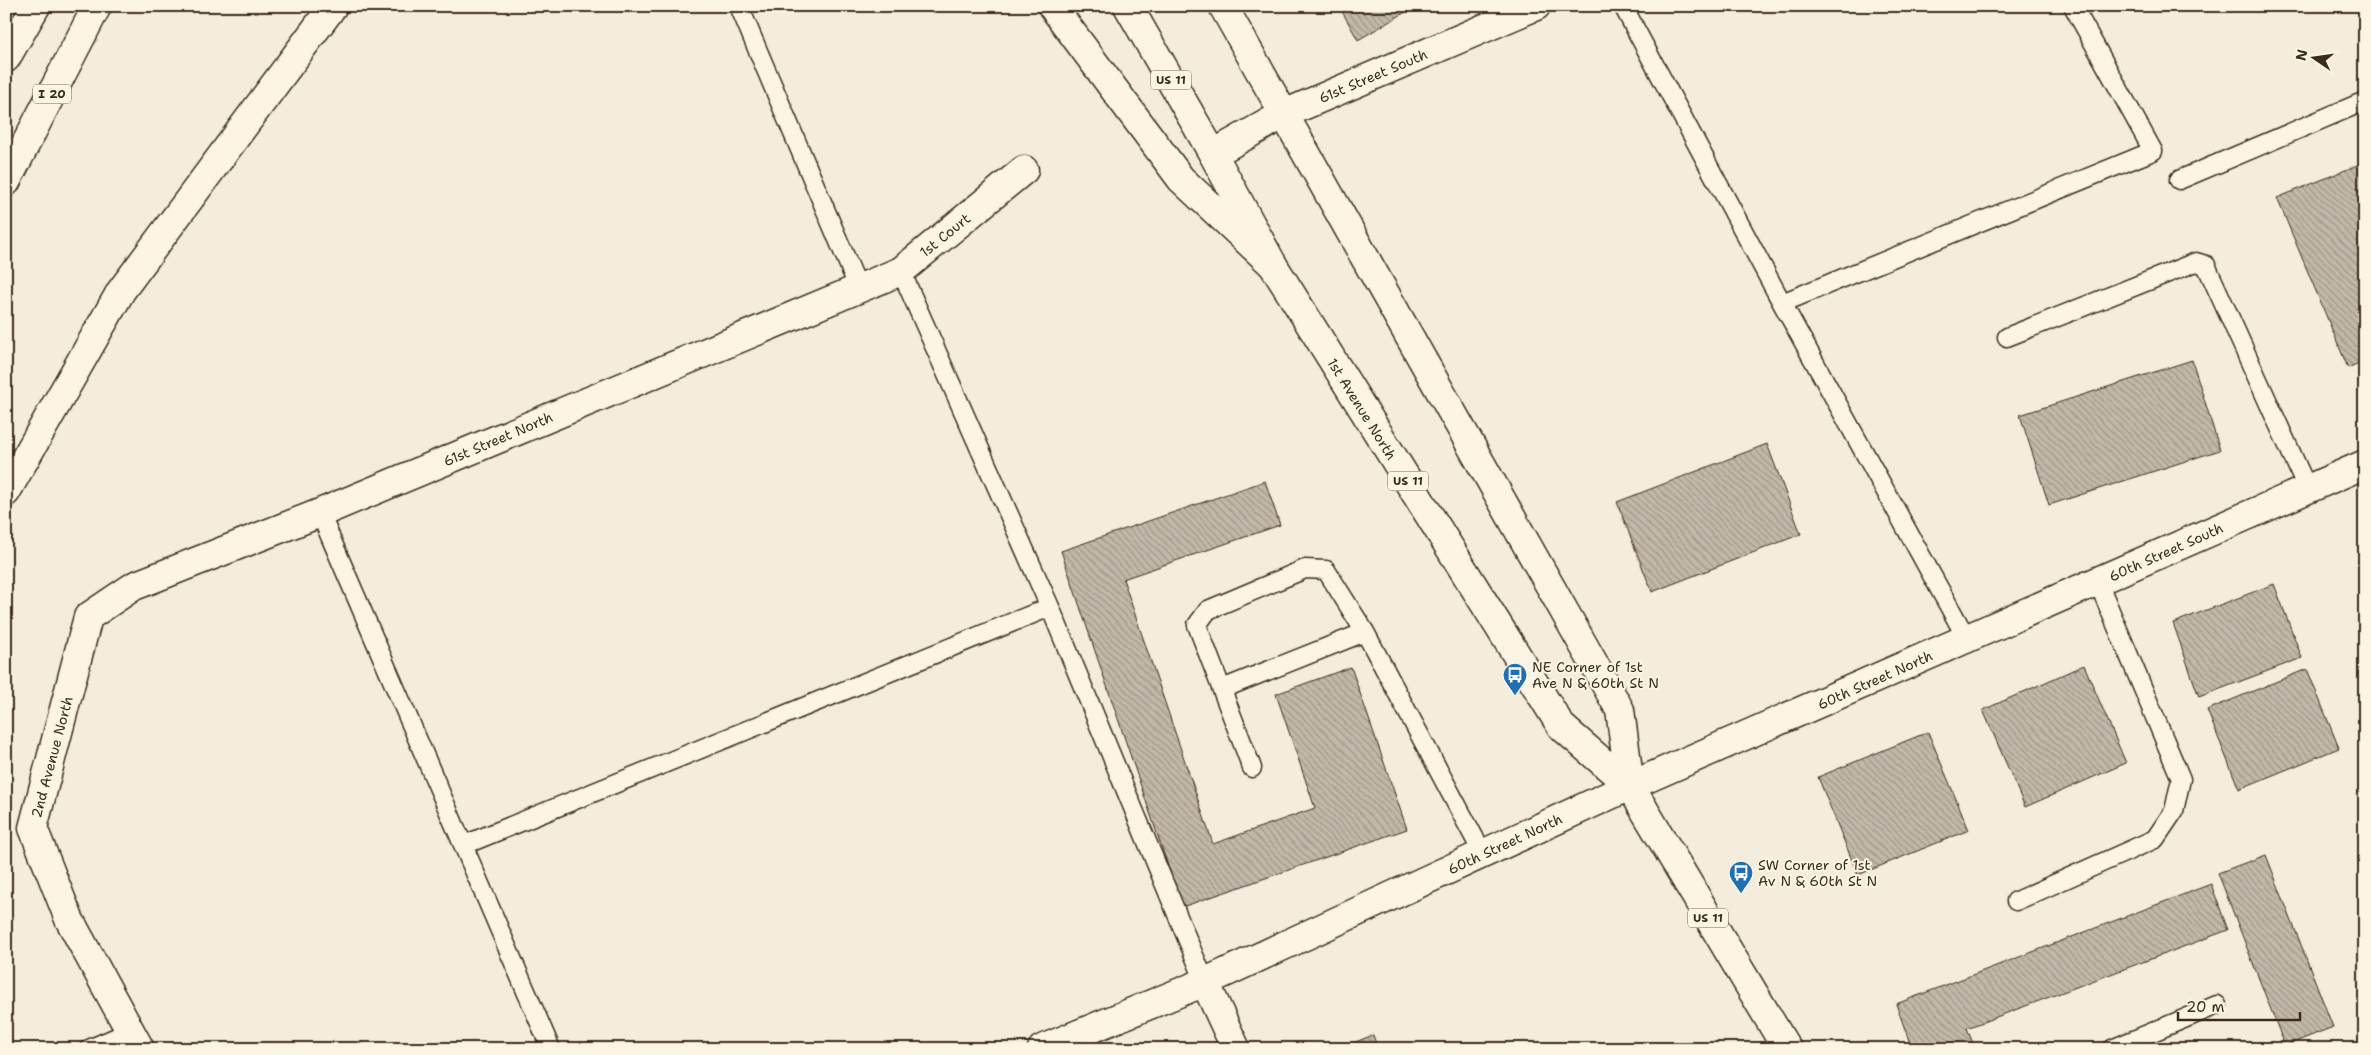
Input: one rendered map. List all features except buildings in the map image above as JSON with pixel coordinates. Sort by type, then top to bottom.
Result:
[{"type":"main road","points":[[6,58],[36,6]]},
{"type":"main road","name":"I 20","points":[[6,182],[97,6]]},
{"type":"main road","points":[[1052,6],[1181,179],[1273,265]]},
{"type":"main road","name":"1st Avenue North","points":[[1128,6],[1213,154],[1273,265],[1561,726],[1630,786],[1787,1049]]},
{"type":"main road","name":"1st Avenue North","points":[[1223,6],[1620,710],[1630,786]]},
{"type":"main road","name":"61st Street South","points":[[1213,154],[1284,114],[1536,6]]},
{"type":"main road","points":[[6,492],[121,291],[329,10]]},
{"type":"main road","name":"1st Court","points":[[859,289],[901,271],[1024,170]]},
{"type":"main road","name":"61st Street North","points":[[134,586],[320,513],[859,289]]},
{"type":"main road","name":"60th Street South","points":[[1967,639],[2365,464]]},
{"type":"main road","name":"2nd Avenue North","points":[[134,586],[88,617],[33,828],[69,919],[136,1040]]},
{"type":"main road","name":"60th Street North","points":[[1042,1049],[1205,982],[1630,786],[1967,639]]},
{"type":"main road","points":[[1205,982],[1236,1049]]},
{"type":"lane","points":[[739,6],[859,289]]},
{"type":"lane","points":[[1623,6],[1782,303],[1967,639]]},
{"type":"lane","points":[[1782,303],[2152,151],[2073,6]]},
{"type":"lane","points":[[2178,180],[2365,101]]},
{"type":"lane","points":[[2007,337],[2196,262],[2206,265],[2308,490]]},
{"type":"lane","points":[[901,271],[1050,607],[1205,982]]},
{"type":"lane","points":[[320,513],[551,1049]]},
{"type":"lane","points":[[1252,768],[1197,625],[1208,610],[1305,569],[1326,570],[1365,632],[1483,854]]},
{"type":"lane","points":[[2016,901],[2155,839],[2174,811],[2181,779],[2098,582]]},
{"type":"lane","points":[[464,845],[1050,607]]},
{"type":"lane","points":[[1222,689],[1365,632]]},
{"type":"lane","points":[[2112,1049],[2217,1005]]},
{"type":"lane","points":[[89,1049],[136,1040]]},
{"type":"place","name":"NE Corner of 1st Ave N & 60th St N","points":[[1515,696]]},
{"type":"place","name":"SW Corner of 1st Av N & 60th St N","points":[[1741,894]]}]
